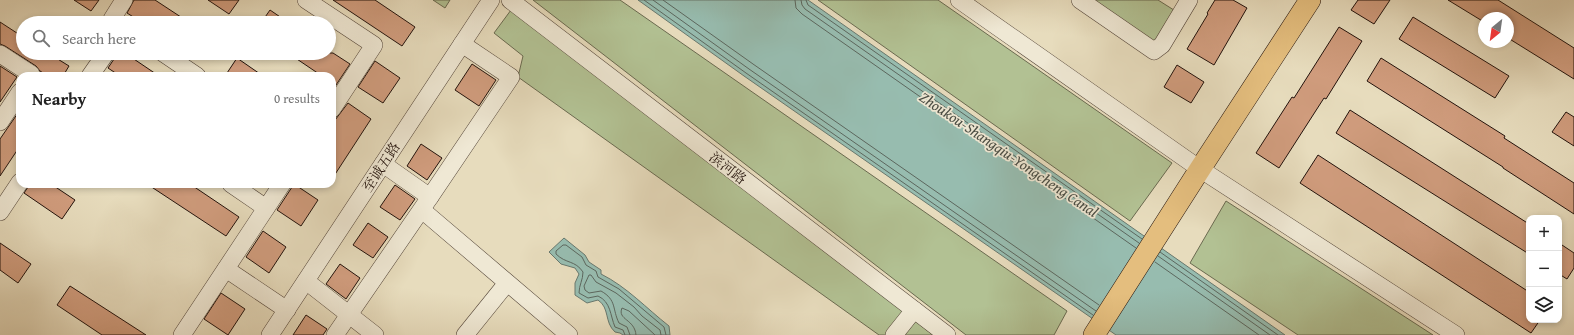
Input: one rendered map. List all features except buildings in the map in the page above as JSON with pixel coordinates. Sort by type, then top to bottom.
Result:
[{"type":"main road","points":[[1095,334],[1310,0]]},
{"type":"street","points":[[114,16],[124,0]]},
{"type":"street","points":[[306,0],[330,16]]},
{"type":"street","name":"至诚五路","points":[[270,335],[491,0]]},
{"type":"street","name":"滨河路","points":[[510,0],[946,335]]},
{"type":"street","points":[[959,0],[1200,169],[1456,335]]},
{"type":"street","points":[[1080,0],[1154,51],[1162,45],[1189,0]]},
{"type":"street","points":[[336,20],[374,45],[336,102]]},
{"type":"street","points":[[335,335],[511,77],[462,44]]},
{"type":"street","points":[[0,54],[28,72]]},
{"type":"street","points":[[93,72],[101,60]]},
{"type":"street","points":[[173,60],[191,72]]},
{"type":"street","points":[[0,122],[16,98]]},
{"type":"street","points":[[383,164],[426,203],[507,282],[569,335]]},
{"type":"street","points":[[0,212],[16,188]]},
{"type":"street","points":[[237,188],[266,208]]},
{"type":"street","points":[[182,335],[279,188]]},
{"type":"street","points":[[226,269],[287,310]]},
{"type":"street","points":[[306,281],[375,335]]},
{"type":"street","points":[[465,335],[507,282]]},
{"type":"street","points":[[894,335],[914,310]]},
{"type":"green space","points":[[433,0],[450,0],[445,8]]},
{"type":"green space","points":[[533,0],[620,0],[1067,311],[1054,335],[966,335]]},
{"type":"green space","points":[[818,0],[938,0],[1172,163],[1130,221]]},
{"type":"green space","points":[[1089,0],[1158,0],[1177,12],[1156,42],[1148,41]]},
{"type":"green space","points":[[511,10],[906,313],[889,335],[879,335],[518,77],[523,56],[494,33]]},
{"type":"green space","points":[[1226,201],[1433,335],[1298,335],[1190,263]]},
{"type":"green space","points":[[914,320],[933,335],[903,335]]},
{"type":"water","name":"Zhoukou-Shangqiu-Yongcheng Canal","points":[[638,0],[808,0],[1285,335],[1116,335],[744,76]]},
{"type":"water","points":[[564,238],[585,255],[589,262],[601,270],[601,274],[628,291],[669,326],[670,335],[623,335],[615,332],[609,324],[606,311],[602,303],[598,300],[587,303],[575,295],[575,283],[579,274],[575,268],[561,264],[549,252]]}]
